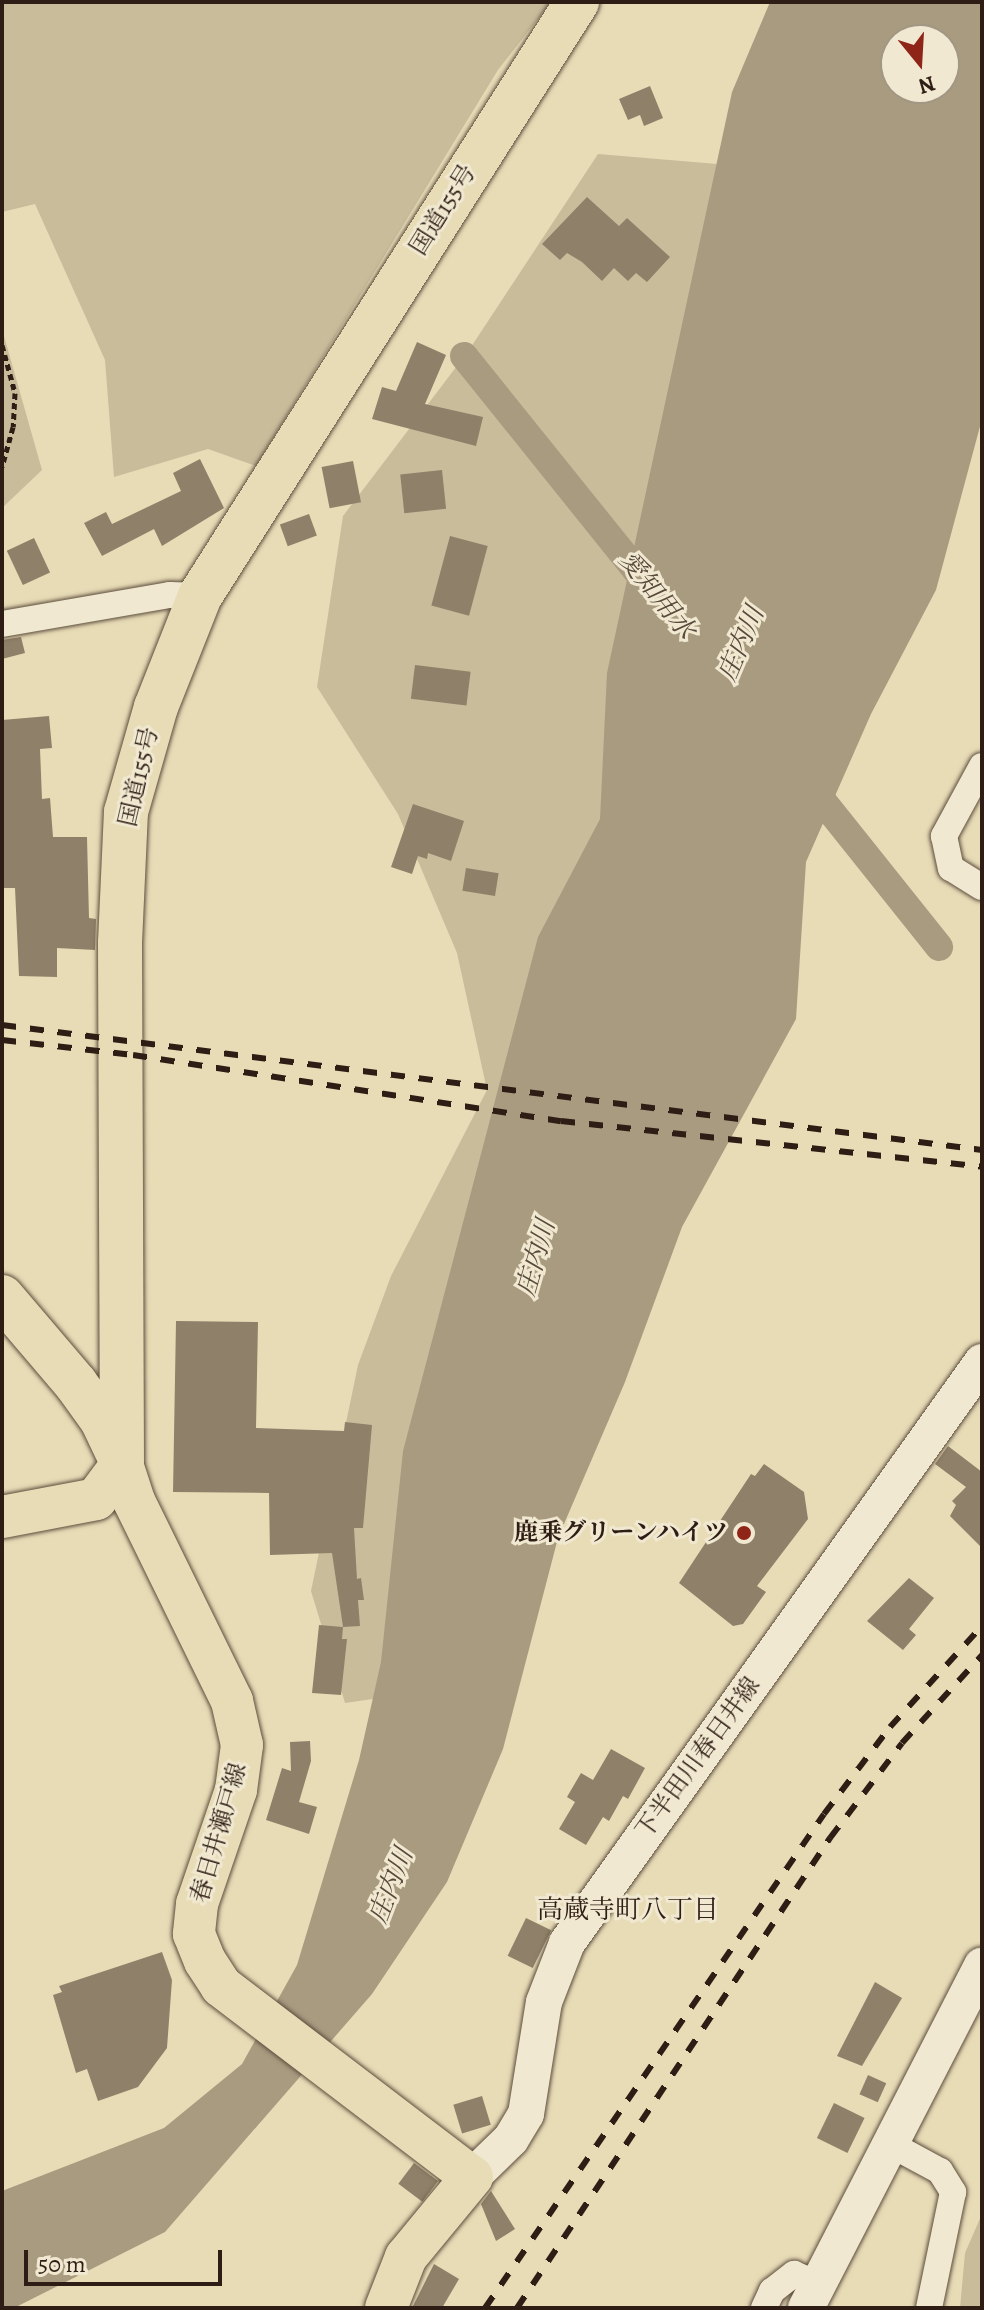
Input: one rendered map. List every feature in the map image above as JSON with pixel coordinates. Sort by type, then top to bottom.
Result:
[{"type":"highway","name":"国道155号","points":[[122,1464],[120,943],[126,812],[156,707],[200,596],[577,2]]},
{"type":"highway","points":[[2,1297],[102,1420],[122,1464]]},
{"type":"main road","name":"下半田川春日井線","points":[[472,2177],[511,2139],[526,2114],[544,2002],[567,1943],[982,1362]]},
{"type":"main road","points":[[2,1517],[96,1499],[122,1464]]},
{"type":"main road","name":"春日井瀬戸線","points":[[122,1464],[134,1501],[232,1701],[242,1745],[236,1790],[197,1904],[194,1934],[221,1986],[472,2177]]},
{"type":"main road","points":[[812,2296],[982,1966]]},
{"type":"main road","points":[[386,2308],[406,2257],[472,2177]]},
{"type":"street","points":[[2,624],[170,595],[200,596]]},
{"type":"street","points":[[982,766],[944,836],[951,868],[982,887]]},
{"type":"street","points":[[890,2144],[940,2171],[953,2192],[929,2308]]},
{"type":"street","points":[[764,2308],[772,2291],[794,2274],[812,2296]]},
{"type":"path","points":[[2,345],[15,393],[13,427],[2,467]]},
{"type":"shaded area","points":[[2,2],[551,2],[498,70],[256,466],[208,449],[114,477],[105,360],[35,204],[2,212]]},
{"type":"shaded area","points":[[598,154],[753,167],[414,1693],[345,1703],[311,1591],[358,1365],[391,1276],[487,1090],[457,953],[398,814],[317,687],[343,516],[469,350]]},
{"type":"shaded area","points":[[2,329],[42,470],[2,508]]},
{"type":"shaded area","points":[[982,2214],[982,2308],[960,2308],[965,2253]]},
{"type":"water","name":"庄内川","points":[[770,2],[982,2],[982,419],[936,590],[871,714],[806,862],[796,1019],[682,1227],[625,1382],[558,1538],[503,1749],[447,1882],[372,1994],[165,2232],[14,2308],[2,2308],[2,2191],[164,2128],[242,2064],[297,1965],[359,1760],[381,1662],[403,1451],[538,937],[600,819],[607,673],[732,92]]},
{"type":"building","points":[[650,86],[663,118],[644,126],[640,115],[628,120],[619,99]]},
{"type":"building","points":[[587,197],[619,226],[627,218],[670,257],[647,282],[636,273],[628,281],[614,268],[602,281],[582,262],[567,253],[560,260],[542,244]]},
{"type":"building","points":[[417,342],[446,355],[425,404],[483,417],[476,446],[372,419],[382,387],[396,391]]},
{"type":"building","points":[[200,459],[224,508],[162,546],[154,529],[102,556],[84,523],[106,512],[112,524],[181,491],[173,473]]},
{"type":"building","points":[[353,461],[361,502],[330,508],[322,467]]},
{"type":"building","points":[[442,470],[446,509],[404,513],[400,474]]},
{"type":"building","points":[[309,514],[317,536],[288,546],[280,525]]},
{"type":"building","points":[[450,536],[488,546],[469,616],[431,606]]},
{"type":"building","points":[[34,538],[50,572],[23,585],[7,551]]},
{"type":"building","points":[[21,637],[25,653],[2,659],[2,640]]},
{"type":"building","points":[[415,665],[471,672],[466,706],[411,699]]},
{"type":"building","points":[[49,716],[52,748],[40,749],[42,799],[50,798],[53,837],[87,837],[89,918],[96,919],[95,950],[57,948],[57,977],[19,976],[15,888],[2,888],[2,720]]},
{"type":"building","points":[[413,804],[464,821],[451,861],[428,853],[427,859],[418,856],[412,874],[391,867]]},
{"type":"building","points":[[466,868],[499,873],[495,896],[462,891]]},
{"type":"building","points":[[176,1321],[258,1322],[256,1428],[344,1431],[345,1422],[372,1425],[363,1528],[354,1528],[357,1579],[361,1578],[364,1600],[358,1600],[360,1626],[343,1627],[332,1553],[270,1555],[269,1493],[173,1492]]},
{"type":"building","points":[[948,1446],[982,1472],[982,1548],[950,1516],[956,1505],[952,1501],[966,1487],[935,1464]]},
{"type":"building","name":"鹿乗グリーンハイツ","points":[[764,1464],[804,1492],[808,1519],[757,1586],[766,1592],[743,1624],[733,1626],[679,1583],[751,1474],[755,1476]]},
{"type":"building","points":[[909,1578],[934,1598],[909,1629],[916,1635],[903,1650],[867,1621]]},
{"type":"building","points":[[319,1625],[343,1627],[342,1639],[347,1639],[341,1695],[312,1693]]},
{"type":"building","points":[[310,1741],[311,1761],[299,1802],[317,1807],[309,1834],[266,1820],[282,1768],[291,1771],[290,1742]]},
{"type":"building","points":[[611,1749],[645,1768],[628,1799],[623,1796],[609,1821],[603,1817],[586,1845],[559,1829],[575,1802],[567,1797],[581,1773],[593,1780]]},
{"type":"building","points":[[526,1918],[551,1930],[533,1968],[508,1956]]},
{"type":"building","points":[[162,1952],[172,1980],[167,2048],[138,2087],[98,2101],[87,2069],[76,2073],[53,1995],[62,1992],[59,1986]]},
{"type":"building","points":[[875,1982],[902,1998],[862,2066],[837,2056]]},
{"type":"building","points":[[868,2075],[886,2083],[878,2102],[859,2094]]},
{"type":"building","points":[[482,2096],[491,2125],[462,2133],[453,2105]]},
{"type":"building","points":[[834,2103],[865,2118],[847,2153],[817,2138]]},
{"type":"building","points":[[414,2163],[438,2181],[422,2202],[398,2184]]},
{"type":"building","points":[[491,2191],[515,2229],[496,2241],[481,2204]]},
{"type":"building","points":[[434,2264],[459,2279],[442,2308],[412,2308]]},
{"type":"waterway","name":"愛知用水","points":[[464,356],[653,591]]},
{"type":"waterway","name":"愛知用水","points":[[805,779],[939,947]]},
{"type":"railway","points":[[2,1025],[982,1150]]},
{"type":"railway","points":[[2,1040],[133,1055],[561,1121],[982,1167]]},
{"type":"railway","points":[[485,2308],[824,1814],[890,1727],[982,1626]]},
{"type":"railway","points":[[517,2308],[830,1838],[902,1743],[982,1655]]},
{"type":"place","name":"鹿乗グリーンハイツ","points":[[744,1533]]},
{"type":"district","name":"高蔵寺町八丁目","points":[[628,1910]]}]
